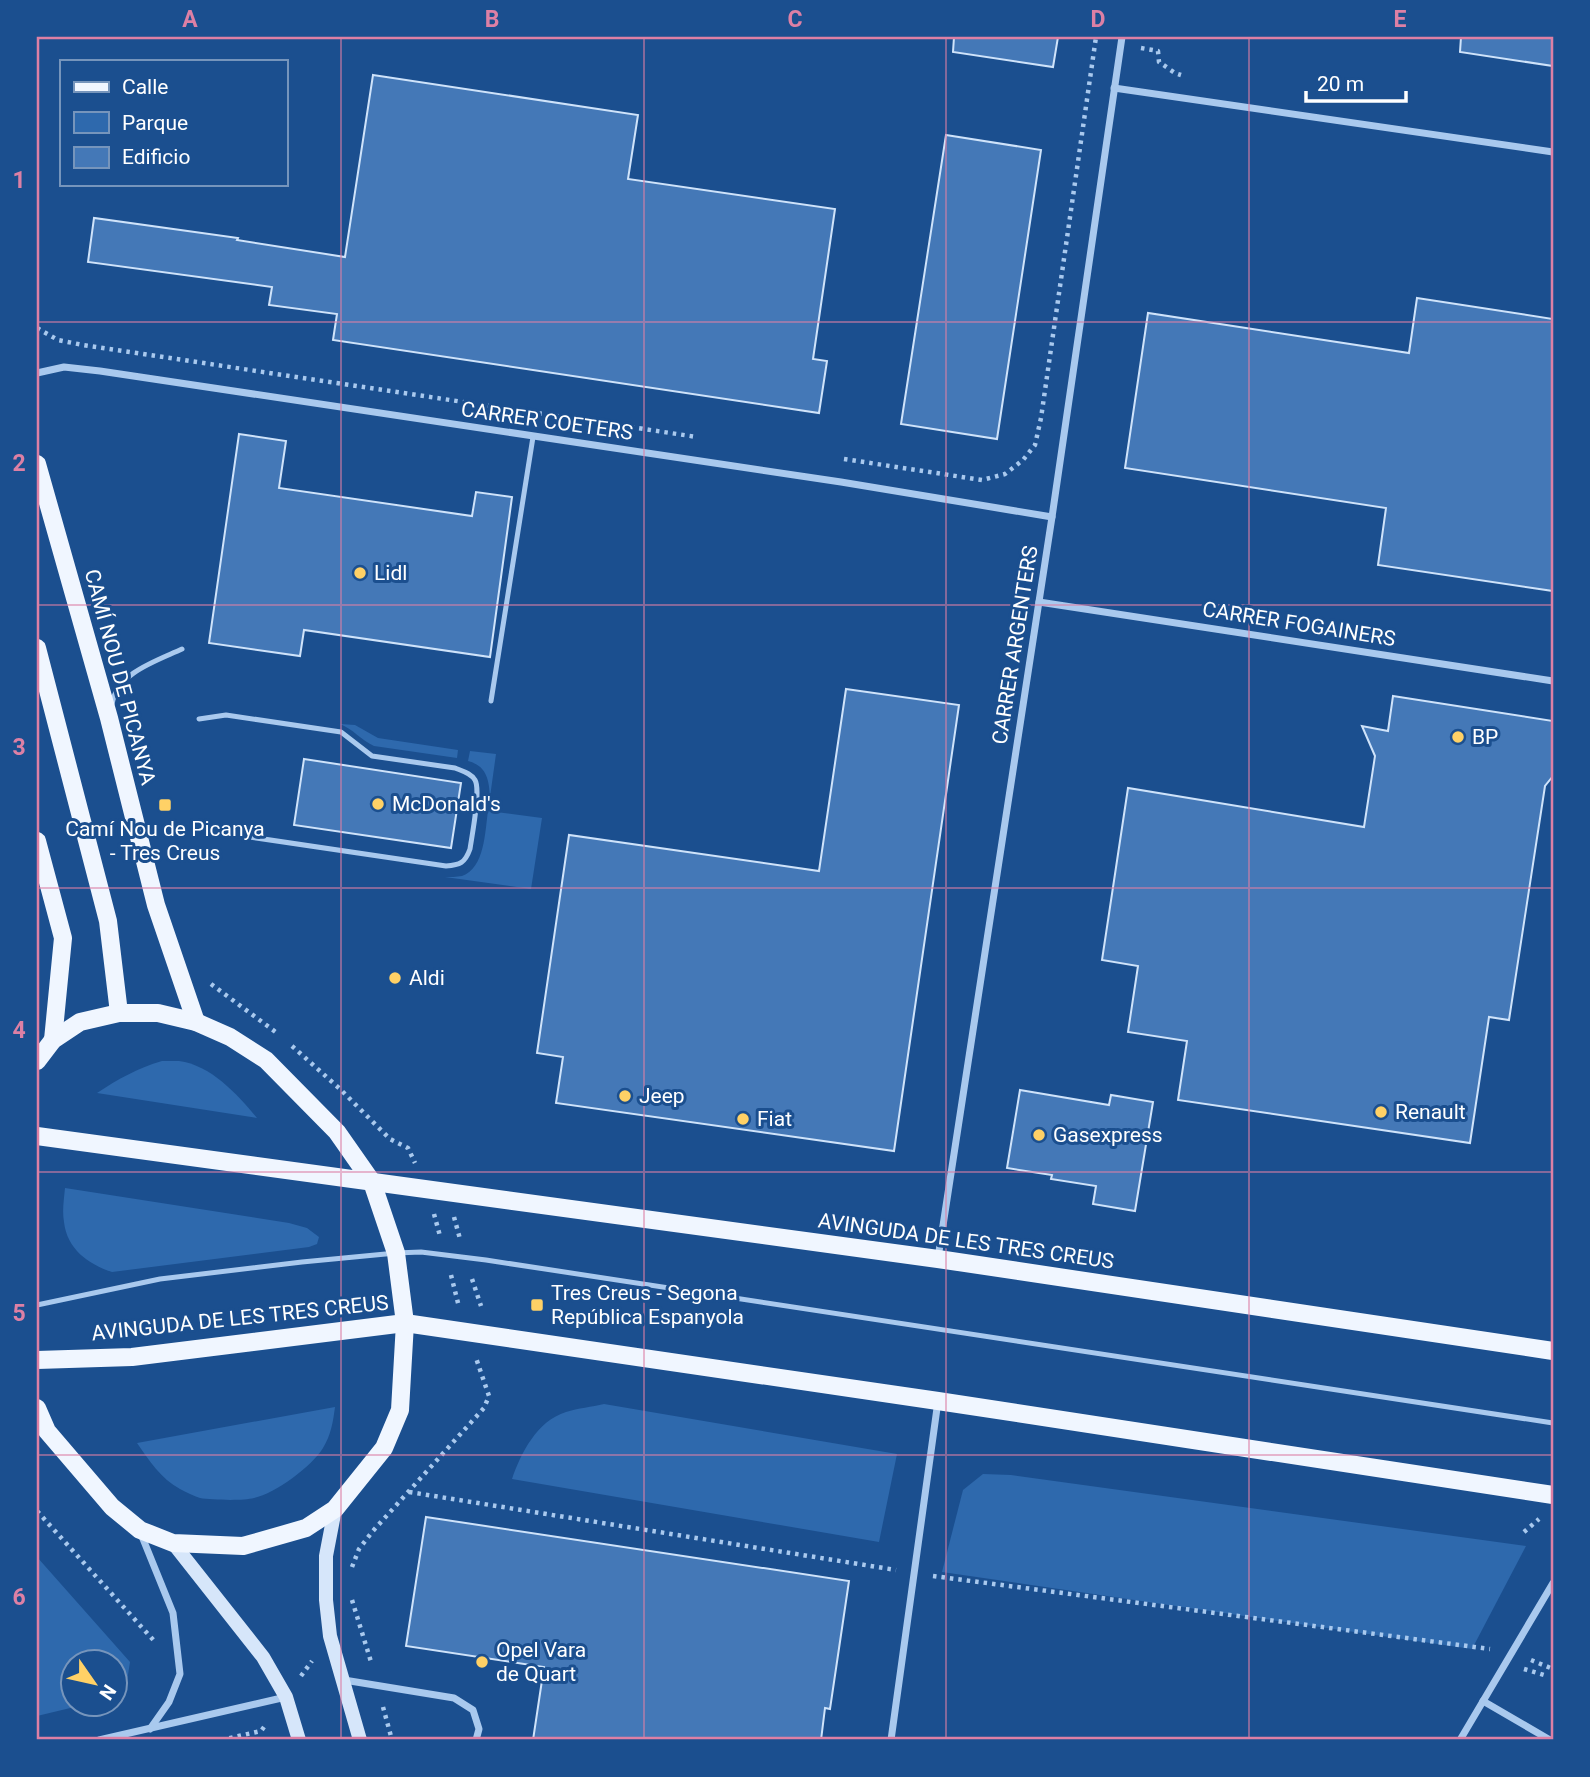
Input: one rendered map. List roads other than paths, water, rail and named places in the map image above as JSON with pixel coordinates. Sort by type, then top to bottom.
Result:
[{"type":"main road","name":"CAMÍ NOU DE PICANYA","points":[[37,464],[109,718],[156,905],[196,1022]]},
{"type":"main road","points":[[37,648],[108,921],[119,1013]]},
{"type":"main road","points":[[37,841],[63,938],[53,1040]]},
{"type":"main road","name":"AVINGUDA DE LES TRES CREUS","points":[[37,1061],[53,1040],[80,1022],[119,1013],[158,1013],[196,1022],[230,1037],[266,1060],[337,1132],[372,1182],[396,1253],[405,1323],[400,1410],[384,1448],[335,1509],[306,1528],[243,1546],[173,1543],[140,1530],[111,1507],[47,1431],[37,1408]]},
{"type":"main road","name":"AVINGUDA DE LES TRES CREUS","points":[[37,1136],[937,1259],[1553,1350]]},
{"type":"main road","name":"AVINGUDA DE LES TRES CREUS","points":[[37,1360],[132,1357],[405,1323],[1553,1495]]},
{"type":"main road","points":[[335,1509],[326,1556],[326,1600],[330,1636],[360,1740]]},
{"type":"main road","points":[[173,1543],[263,1657],[286,1697],[299,1740]]},
{"type":"street","name":"CARRER ARGENTERS","points":[[937,1259],[1052,517],[1122,37]]},
{"type":"street","points":[[1114,88],[1553,152]]},
{"type":"street","name":"CARRER COETERS","points":[[37,373],[64,367],[100,371],[828,480],[1052,517]]},
{"type":"street","name":"CARRER FOGAINERS","points":[[1039,602],[1553,681]]},
{"type":"street","points":[[891,1740],[938,1401]]},
{"type":"street","points":[[140,1530],[173,1613],[180,1674],[169,1702],[150,1729]]},
{"type":"street","points":[[1460,1740],[1553,1583]]},
{"type":"street","points":[[344,1680],[454,1698],[472,1710],[479,1729],[476,1740]]},
{"type":"street","points":[[99,1740],[286,1697]]},
{"type":"street","points":[[1483,1701],[1550,1740]]},
{"type":"lane","points":[[491,701],[533,437]]},
{"type":"lane","points":[[109,718],[113,698],[120,685],[134,672],[182,649]]},
{"type":"lane","points":[[199,719],[226,715],[341,732],[372,756],[455,768],[468,773],[476,780],[478,791],[470,849],[467,858],[458,865],[446,866],[243,836]]},
{"type":"lane","points":[[396,1253],[421,1252],[485,1260],[1553,1423]]},
{"type":"lane","name":"AVINGUDA DE LES TRES CREUS","points":[[37,1305],[160,1279],[396,1253]]},
{"type":"place","name":"Lidl","points":[[360,573]]},
{"type":"place","name":"BP","points":[[1458,737]]},
{"type":"place","name":"McDonald's","points":[[378,804]]},
{"type":"place","name":"Camí Nou de Picanya - Tres Creus","points":[[165,805]]},
{"type":"place","name":"Aldi","points":[[395,978]]},
{"type":"place","name":"Jeep","points":[[625,1096]]},
{"type":"place","name":"Renault","points":[[1381,1112]]},
{"type":"place","name":"Fiat","points":[[743,1119]]},
{"type":"place","name":"Gasexpress","points":[[1039,1135]]},
{"type":"place","name":"Tres Creus - Segona República Espanyola","points":[[537,1305]]},
{"type":"place","name":"Opel Vara de Quart","points":[[482,1662]]}]
